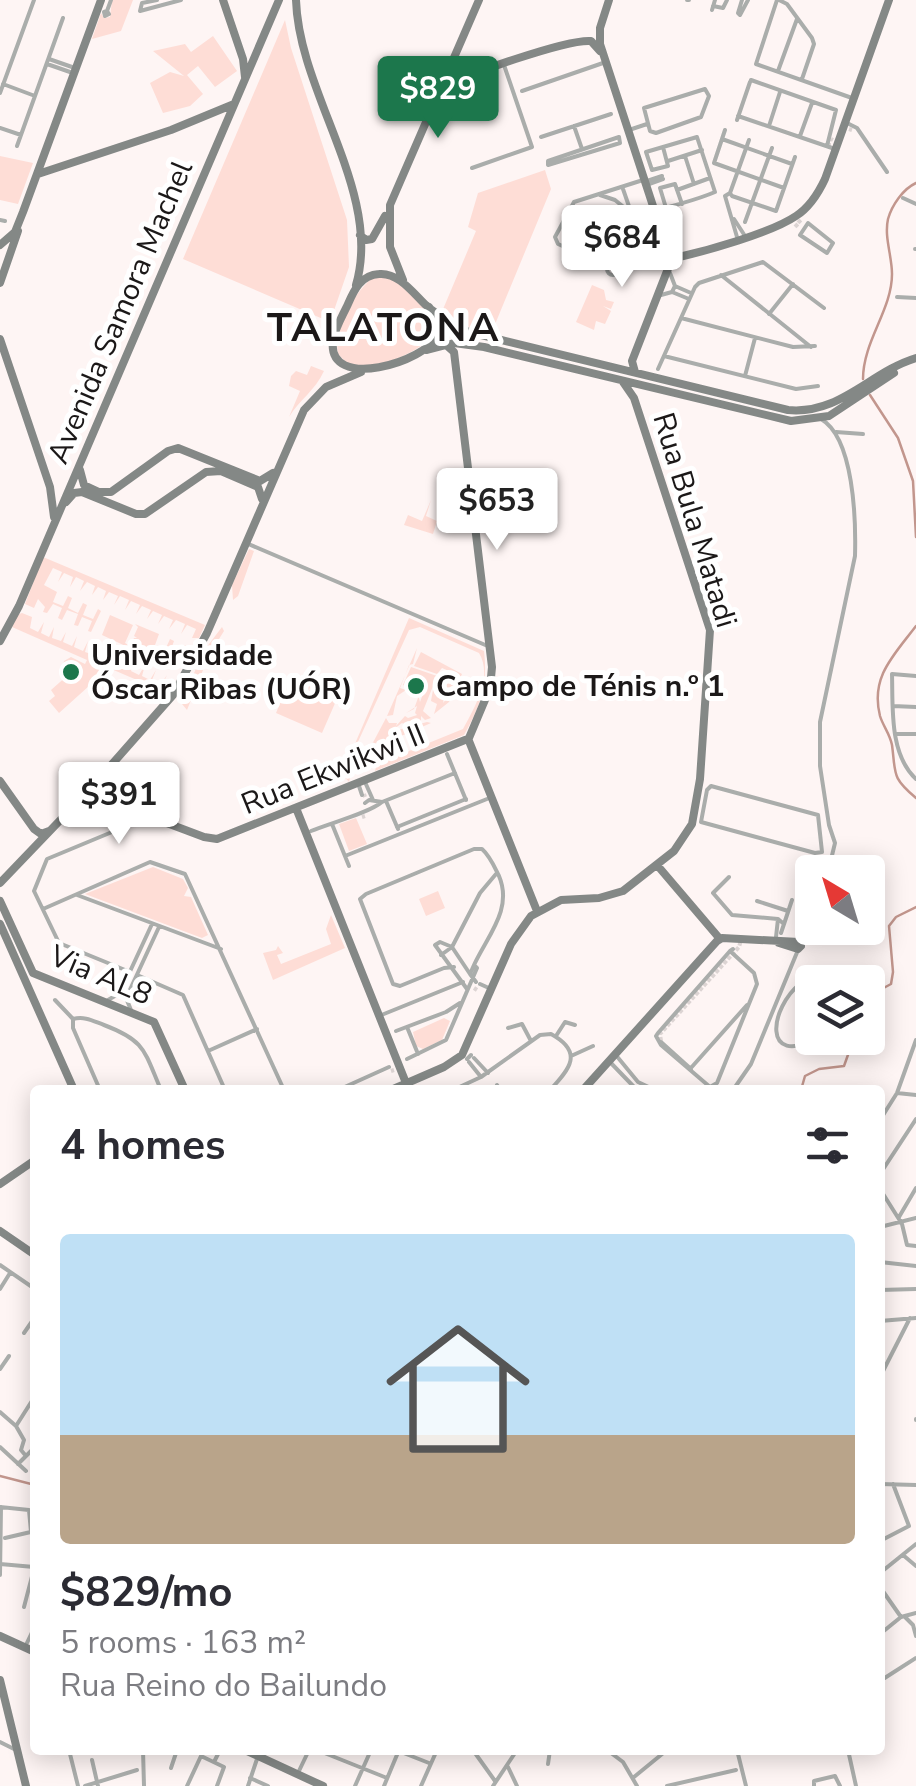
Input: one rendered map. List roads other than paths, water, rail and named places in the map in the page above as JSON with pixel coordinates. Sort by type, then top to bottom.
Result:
[{"type":"street","points":[[0,92],[34,0]]},
{"type":"street","points":[[157,0],[142,2],[140,10],[182,0]]},
{"type":"street","points":[[223,0],[246,70],[244,82]]},
{"type":"street","name":"Avenida Samora Machel","points":[[0,641],[279,0]]},
{"type":"street","points":[[296,0],[303,50],[354,200],[360,234],[361,258],[354,290],[335,332],[333,348],[340,363],[357,370],[369,369]]},
{"type":"street","points":[[360,234],[366,240],[372,238],[390,205],[479,0]]},
{"type":"street","points":[[437,97],[450,84],[594,32],[610,0]]},
{"type":"street","points":[[713,5],[723,8],[727,0]]},
{"type":"street","points":[[802,80],[814,44],[787,4],[778,0],[755,61],[802,80],[854,98]]},
{"type":"street","points":[[832,144],[847,127],[888,0]]},
{"type":"street","points":[[0,279],[67,94],[106,3]]},
{"type":"street","points":[[605,11],[599,34],[605,60],[674,260],[670,288],[660,296],[631,365],[638,374]]},
{"type":"street","points":[[16,146],[63,18]]},
{"type":"street","points":[[778,71],[798,18]]},
{"type":"street","points":[[569,43],[591,41],[605,60]]},
{"type":"street","points":[[240,49],[247,58],[256,57]]},
{"type":"street","points":[[522,91],[605,60]]},
{"type":"street","points":[[48,61],[71,70]]},
{"type":"street","points":[[472,168],[532,146],[504,65]]},
{"type":"street","points":[[797,225],[819,191],[832,144],[838,111],[752,79],[738,118],[832,144]]},
{"type":"street","points":[[3,84],[35,96]]},
{"type":"street","points":[[701,89],[708,91],[698,118],[654,133],[647,124],[644,108],[701,89]]},
{"type":"street","points":[[769,126],[781,90]]},
{"type":"street","points":[[38,174],[221,111],[236,101]]},
{"type":"street","points":[[800,136],[812,101]]},
{"type":"street","points":[[221,111],[227,112],[228,120]]},
{"type":"street","points":[[541,137],[611,114]]},
{"type":"street","points":[[620,140],[618,137],[582,149],[548,161],[548,165],[620,143],[647,124]]},
{"type":"street","points":[[574,126],[582,149]]},
{"type":"street","points":[[847,127],[860,132],[887,172]]},
{"type":"street","points":[[847,127],[860,132]]},
{"type":"street","points":[[0,128],[20,135]]},
{"type":"street","points":[[725,130],[714,164],[784,188]]},
{"type":"street","points":[[660,169],[663,180],[659,189],[664,208],[715,192],[697,136],[663,147],[646,154],[650,168],[668,166],[663,147]]},
{"type":"street","points":[[722,140],[792,164]]},
{"type":"street","points":[[741,234],[732,216],[729,197],[748,140]]},
{"type":"street","points":[[674,144],[678,158]]},
{"type":"street","points":[[746,222],[772,148]]},
{"type":"street","points":[[668,161],[702,150]]},
{"type":"street","points":[[685,156],[694,184]]},
{"type":"street","points":[[729,197],[776,211],[795,157]]},
{"type":"street","points":[[42,162],[45,170],[54,169]]},
{"type":"street","points":[[32,190],[41,176],[54,169]]},
{"type":"street","points":[[677,190],[711,178]]},
{"type":"street","points":[[616,264],[608,266],[555,240],[574,202],[663,180],[674,184],[682,204]]},
{"type":"street","points":[[687,186],[692,200]]},
{"type":"street","points":[[622,188],[639,242]]},
{"type":"street","points":[[600,195],[620,203],[630,214]]},
{"type":"street","points":[[904,198],[916,204]]},
{"type":"street","points":[[390,205],[390,247],[395,266],[408,288]]},
{"type":"street","points":[[0,244],[15,232],[24,212]]},
{"type":"street","points":[[567,212],[639,242]]},
{"type":"street","points":[[674,260],[741,234],[797,225],[809,224],[832,242],[827,253],[797,225]]},
{"type":"street","points":[[608,266],[610,274],[616,274],[626,238]]},
{"type":"street","points":[[623,247],[665,238]]},
{"type":"street","points":[[670,288],[674,260]]},
{"type":"street","points":[[658,369],[696,284],[763,262],[824,308]]},
{"type":"street","points":[[354,290],[366,278],[379,274],[394,276],[456,326],[638,374],[682,391]]},
{"type":"street","points":[[681,318],[793,348],[813,347],[721,275]]},
{"type":"street","points":[[769,314],[793,284]]},
{"type":"street","points":[[670,288],[690,296]]},
{"type":"street","points":[[898,297],[916,298]]},
{"type":"street","points":[[422,352],[438,330],[429,307]]},
{"type":"street","points":[[484,347],[481,340],[486,336]]},
{"type":"street","points":[[745,376],[755,338]]},
{"type":"street","points":[[793,348],[800,344],[798,338]]},
{"type":"street","points":[[0,340],[50,487],[52,527]]},
{"type":"street","points":[[254,522],[304,410],[317,394],[369,369],[445,344],[484,347],[637,385],[792,416],[821,418],[886,375],[916,361]]},
{"type":"street","name":"Rua Ekwikwi II","points":[[103,799],[216,839],[468,740],[492,682],[490,647],[454,359],[451,347],[445,344]]},
{"type":"street","points":[[454,359],[457,346],[464,344]]},
{"type":"street","points":[[617,370],[626,365],[638,345]]},
{"type":"street","points":[[664,356],[796,389],[818,386]]},
{"type":"street","points":[[588,372],[595,369],[592,362]]},
{"type":"street","name":"Rua Bula Matadi","points":[[537,911],[561,900],[598,898],[623,891],[685,838],[701,804],[710,630],[634,398],[624,382]]},
{"type":"street","name":"Rua Bula Matadi","points":[[634,398],[637,385]]},
{"type":"street","points":[[792,416],[853,398]]},
{"type":"street","points":[[821,418],[836,432],[844,449],[855,556],[820,722],[823,785],[828,824],[835,843],[832,855]]},
{"type":"street","points":[[836,432],[862,434]]},
{"type":"street","points":[[80,460],[79,476],[84,485],[103,492],[119,487],[174,448],[264,481],[286,449]]},
{"type":"street","points":[[195,479],[204,468],[200,455]]},
{"type":"street","points":[[0,883],[157,716],[188,671],[262,498],[258,487],[216,470],[195,479],[149,512],[136,514],[78,491],[71,495],[52,527]]},
{"type":"street","points":[[50,487],[56,497],[66,492]]},
{"type":"street","points":[[119,487],[116,498],[120,508]]},
{"type":"street","points":[[246,543],[490,647]]},
{"type":"street","points":[[916,676],[893,672],[896,734],[904,766],[916,779]]},
{"type":"street","points":[[893,706],[916,707]]},
{"type":"street","points":[[896,734],[916,734]]},
{"type":"street","points":[[468,740],[537,911],[516,934],[490,992],[469,1057]]},
{"type":"street","points":[[448,754],[469,807]]},
{"type":"street","points":[[311,831],[366,805],[384,802],[455,773]]},
{"type":"street","points":[[0,781],[36,832],[53,829]]},
{"type":"street","points":[[360,782],[366,805]]},
{"type":"street","points":[[360,782],[366,805]]},
{"type":"street","points":[[95,784],[94,792],[103,799]]},
{"type":"street","points":[[711,786],[816,814],[822,851],[815,853],[701,822],[701,804],[711,786]]},
{"type":"street","points":[[76,804],[89,797],[103,799]]},
{"type":"street","points":[[345,856],[487,799]]},
{"type":"street","points":[[397,827],[466,800]]},
{"type":"street","points":[[384,802],[400,834]]},
{"type":"street","points":[[110,825],[122,806]]},
{"type":"street","points":[[296,808],[406,1084],[469,1057]]},
{"type":"street","points":[[104,835],[97,821],[117,817]]},
{"type":"street","points":[[117,817],[116,830],[45,861],[34,888],[42,909],[58,944],[182,993],[223,1085]]},
{"type":"street","points":[[331,823],[349,866]]},
{"type":"street","points":[[350,1085],[444,1042],[472,984],[477,968],[474,965],[503,911],[504,893],[496,871],[486,851],[478,848],[360,899],[393,984],[400,986],[454,967]]},
{"type":"street","points":[[42,909],[150,862],[182,872],[190,880],[282,1085]]},
{"type":"street","points":[[657,865],[720,939],[733,947],[756,979],[714,1085]]},
{"type":"street","points":[[442,955],[452,947],[496,871]]},
{"type":"street","points":[[729,877],[713,893],[732,915],[778,919],[784,924]]},
{"type":"street","points":[[486,886],[497,886],[504,893]]},
{"type":"street","points":[[77,894],[221,949]]},
{"type":"street","points":[[779,936],[792,900]]},
{"type":"street","points":[[756,901],[788,911]]},
{"type":"street","name":"Via AL8","points":[[1,904],[13,941]]},
{"type":"street","points":[[778,919],[779,936]]},
{"type":"street","points":[[0,924],[13,941],[72,1085]]},
{"type":"street","points":[[134,1013],[127,996],[155,926]]},
{"type":"street","points":[[710,1085],[659,1044],[656,1036],[733,947],[779,936],[800,946],[751,1064],[736,1085]]},
{"type":"street","points":[[588,1085],[720,939]]},
{"type":"street","points":[[472,984],[452,947],[438,942],[436,946],[454,967],[472,984],[490,992]]},
{"type":"street","points":[[692,1071],[746,1006],[754,984],[733,947]]},
{"type":"street","points":[[442,955],[444,968]]},
{"type":"street","name":"Via AL8","points":[[26,971],[156,1024],[183,1085]]},
{"type":"street","points":[[100,1000],[118,995],[134,973]]},
{"type":"street","points":[[378,1016],[472,984]]},
{"type":"street","points":[[783,985],[791,992]]},
{"type":"street","points":[[795,988],[777,1018],[776,1039],[795,1046]]},
{"type":"street","points":[[55,1000],[73,1019],[73,1028],[98,1085]]},
{"type":"street","points":[[396,1031],[444,1013],[461,1002]]},
{"type":"street","points":[[444,1013],[451,1014],[453,1022]]},
{"type":"street","points":[[73,1019],[83,1017],[136,1039],[160,1085]]},
{"type":"street","points":[[556,1036],[566,1022],[575,1026]]},
{"type":"street","points":[[508,1028],[522,1024],[530,1042]]},
{"type":"street","points":[[732,1024],[736,1029],[740,1027]]},
{"type":"street","points":[[407,1027],[418,1054]]},
{"type":"street","points":[[208,1051],[257,1029]]},
{"type":"street","points":[[724,1032],[731,1034],[734,1041]]},
{"type":"street","points":[[462,1085],[545,1034],[565,1043],[572,1056],[554,1085]]},
{"type":"street","points":[[885,1114],[916,1040]]},
{"type":"street","points":[[661,1041],[692,1071]]},
{"type":"street","points":[[572,1056],[594,1046]]},
{"type":"street","points":[[469,1057],[483,1073]]},
{"type":"street","points":[[612,1058],[621,1067],[629,1068],[644,1085]]},
{"type":"street","points":[[621,1067],[622,1076],[632,1085]]},
{"type":"street","points":[[897,1093],[916,1095]]},
{"type":"street","points":[[885,1166],[916,1119]]},
{"type":"street","points":[[0,1184],[30,1163]]},
{"type":"street","points":[[900,1219],[916,1188]]},
{"type":"street","points":[[885,1196],[900,1219],[907,1244],[916,1246]]},
{"type":"street","points":[[885,1225],[916,1218]]},
{"type":"street","points":[[0,1231],[30,1252]]},
{"type":"street","points":[[885,1263],[916,1266]]},
{"type":"street","points":[[0,1266],[30,1287]]},
{"type":"street","points":[[0,1289],[10,1273]]},
{"type":"street","points":[[885,1290],[916,1289]]},
{"type":"street","points":[[885,1321],[913,1318]]},
{"type":"street","points":[[885,1368],[913,1318]]},
{"type":"street","points":[[24,1333],[30,1324]]},
{"type":"street","points":[[0,1369],[9,1356]]},
{"type":"street","points":[[16,1426],[30,1404]]},
{"type":"street","points":[[0,1412],[16,1426],[24,1440],[21,1450],[26,1456]]},
{"type":"street","points":[[0,1447],[26,1471]]},
{"type":"street","points":[[18,1464],[30,1452]]},
{"type":"street","points":[[885,1484],[916,1485]]},
{"type":"street","points":[[885,1538],[908,1526],[893,1484]]},
{"type":"street","points":[[0,1575],[0,1508],[29,1510],[30,1515]]},
{"type":"street","points":[[1,1539],[30,1532]]},
{"type":"street","points":[[885,1569],[916,1544]]},
{"type":"street","points":[[903,1555],[916,1566]]},
{"type":"street","points":[[1,1564],[30,1566]]},
{"type":"street","points":[[24,1607],[30,1582]]},
{"type":"street","points":[[885,1594],[913,1626]]},
{"type":"street","points":[[885,1630],[916,1613]]},
{"type":"street","points":[[916,1613],[916,1636]]},
{"type":"street","points":[[25,1647],[30,1636]]},
{"type":"street","points":[[0,1639],[30,1650]]},
{"type":"street","points":[[0,1639],[30,1652]]},
{"type":"street","points":[[885,1679],[916,1658]]},
{"type":"street","points":[[0,1680],[26,1786]]},
{"type":"street","points":[[0,1742],[18,1750]]},
{"type":"street","points":[[71,1755],[82,1786],[137,1770]]},
{"type":"street","points":[[143,1755],[144,1786]]},
{"type":"street","points":[[171,1768],[175,1755]]},
{"type":"street","points":[[214,1762],[218,1755]]},
{"type":"street","points":[[250,1755],[316,1786]]},
{"type":"street","points":[[253,1755],[323,1786]]},
{"type":"street","points":[[298,1774],[308,1755]]},
{"type":"street","points":[[329,1755],[387,1778]]},
{"type":"street","points":[[355,1786],[370,1755]]},
{"type":"street","points":[[384,1786],[396,1755]]},
{"type":"street","points":[[409,1755],[430,1764]]},
{"type":"street","points":[[421,1786],[434,1755]]},
{"type":"street","points":[[477,1755],[494,1784],[514,1755]]},
{"type":"street","points":[[548,1764],[549,1755]]},
{"type":"street","points":[[614,1755],[634,1777],[636,1786]]},
{"type":"street","points":[[634,1777],[661,1755]]},
{"type":"street","points":[[739,1755],[746,1786]]},
{"type":"street","points":[[849,1755],[856,1786]]},
{"type":"street","points":[[188,1786],[200,1757],[224,1769],[217,1786]]},
{"type":"street","points":[[248,1786],[257,1759]]},
{"type":"street","points":[[92,1760],[97,1784]]},
{"type":"street","points":[[508,1766],[516,1786]]},
{"type":"street","points":[[667,1786],[736,1770]]},
{"type":"street","points":[[814,1786],[814,1781],[835,1776],[840,1786]]},
{"type":"street","points":[[250,1778],[268,1786]]},
{"type":"waterway","points":[[863,379],[864,365],[891,287],[888,219],[899,198],[916,183]]},
{"type":"waterway","points":[[870,395],[898,438],[913,481],[916,537]]},
{"type":"waterway","points":[[916,626],[886,667],[878,690],[880,716],[891,741],[896,774],[916,798]]},
{"type":"waterway","points":[[885,987],[891,984],[893,972],[889,926],[896,917],[916,907]]},
{"type":"waterway","points":[[802,1085],[805,1076],[819,1069],[844,1066],[848,1055]]},
{"type":"waterway","points":[[0,1476],[30,1484]]},
{"type":"tunnel","points":[[798,220],[801,223]]},
{"type":"tunnel","points":[[795,224],[798,227]]},
{"type":"tunnel","points":[[661,1041],[660,1034],[739,947],[741,940]]},
{"type":"place","name":"Universidade Óscar Ribas (UÓR)","points":[[71,672]]},
{"type":"place","name":"Campo de Ténis n.º 1","points":[[416,686]]},
{"type":"district","name":"TALATONA","points":[[384,327]]}]
